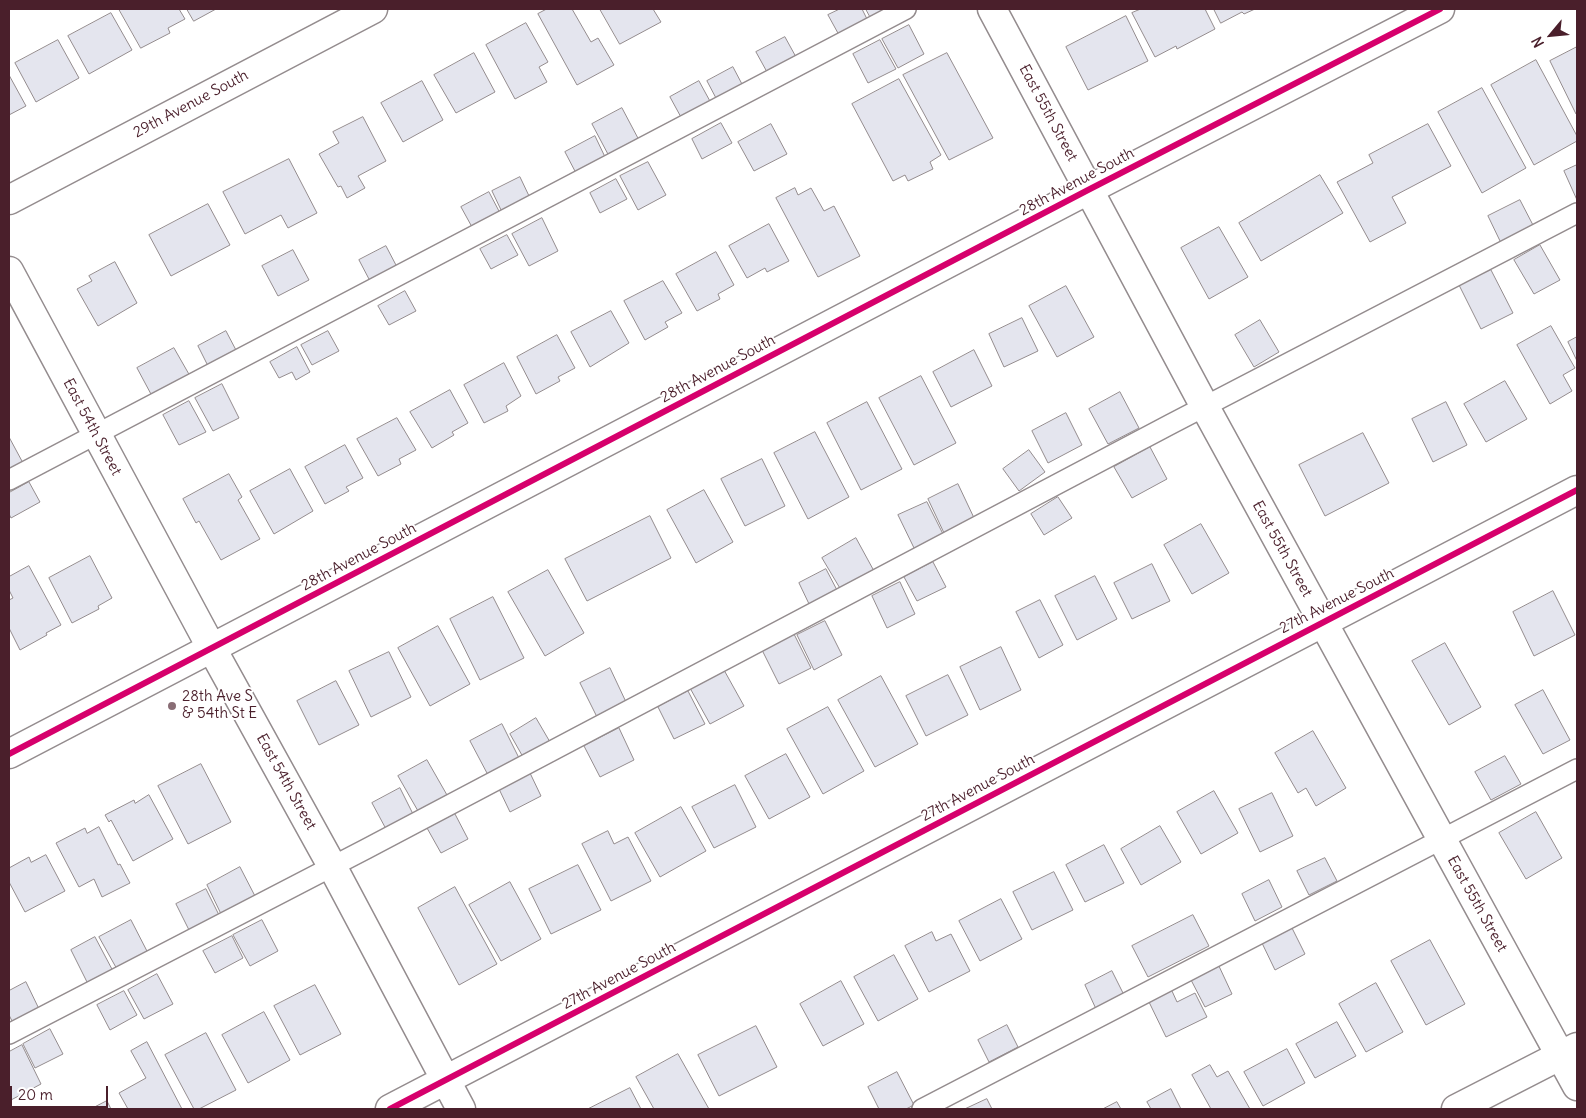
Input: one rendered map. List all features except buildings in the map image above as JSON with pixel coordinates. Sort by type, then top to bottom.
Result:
[{"type":"street","name":"29th Avenue South","points":[[9,200],[373,9]]},
{"type":"street","name":"East 55th Street","points":[[992,9],[1205,407],[1442,840],[1569,1051],[1577,1086]]},
{"type":"street","name":"28th Avenue South","points":[[9,754],[1088,190],[1440,9]]},
{"type":"street","name":"East 54th Street","points":[[9,272],[211,647],[332,866],[461,1109]]},
{"type":"street","name":"27th Avenue South","points":[[390,1109],[1577,490]]},
{"type":"street","points":[[1456,1109],[1569,1051]]},
{"type":"lane","points":[[9,480],[906,9]]},
{"type":"lane","points":[[9,1034],[1577,213]]},
{"type":"lane","points":[[922,1109],[1577,769]]},
{"type":"cycle path","points":[[9,754],[1088,190],[1440,9]]},
{"type":"cycle path","points":[[390,1109],[1577,490]]},
{"type":"place","name":"28th Ave S & 54th St E","points":[[172,706]]}]
